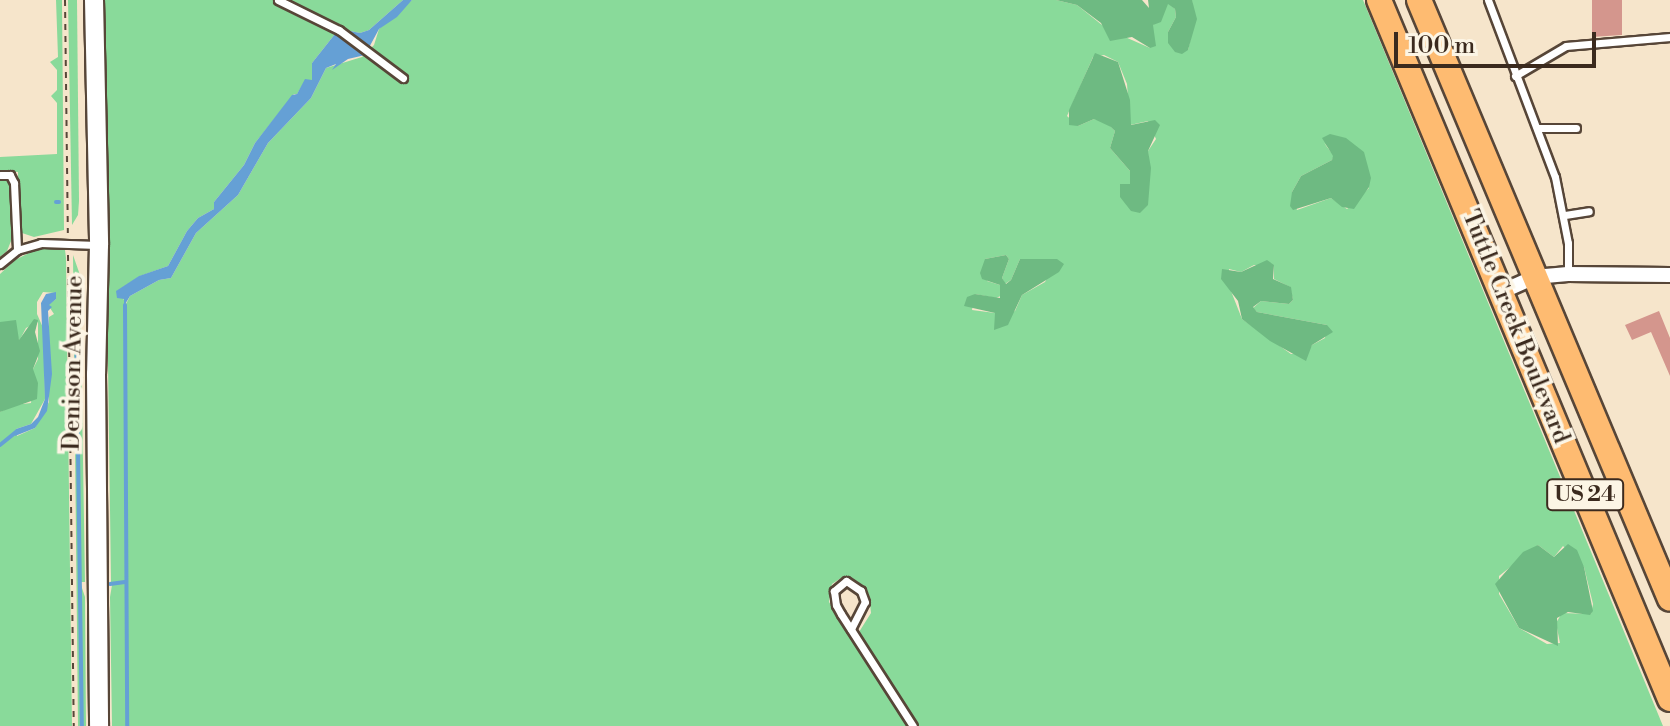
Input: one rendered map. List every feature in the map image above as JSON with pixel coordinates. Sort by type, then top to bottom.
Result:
[{"type":"highway","name":"Tuttle Creek Boulevard","points":[[1379,0],[1670,699]]},
{"type":"highway","name":"Tuttle Creek Boulevard","points":[[1419,0],[1670,599]]},
{"type":"street","name":"Denison Avenue","points":[[94,0],[99,245],[99,726]]},
{"type":"street","points":[[1501,292],[1534,277],[1568,274],[1670,275]]},
{"type":"lane","points":[[278,0],[344,33],[403,78]]},
{"type":"lane","points":[[1488,0],[1537,128],[1565,215],[1568,274]]},
{"type":"lane","points":[[1515,76],[1566,46],[1670,37]]},
{"type":"lane","points":[[1537,128],[1576,128]]},
{"type":"lane","points":[[0,175],[10,175],[14,183],[17,250]]},
{"type":"lane","points":[[1565,215],[1589,211]]},
{"type":"lane","points":[[0,264],[17,250],[41,243],[99,245]]},
{"type":"lane","points":[[851,629],[865,602],[861,591],[846,581],[837,585],[834,596],[851,629],[913,726]]},
{"type":"path","points":[[65,0],[68,228]]},
{"type":"path","points":[[68,251],[74,726]]},
{"type":"green space","points":[[56,0],[62,0],[64,230],[34,237],[22,233],[19,227],[18,172],[0,171],[0,157],[57,154],[57,103],[51,96],[57,90],[57,70],[50,62],[58,57]]},
{"type":"green space","points":[[68,0],[77,0],[79,201],[78,215],[72,225]]},
{"type":"green space","points":[[103,0],[403,0],[369,30],[360,33],[341,29],[335,34],[312,63],[312,80],[305,81],[255,143],[244,165],[214,202],[214,209],[198,218],[187,231],[168,266],[140,276],[117,291],[117,298],[123,298],[126,304],[130,296],[159,280],[171,278],[196,233],[238,195],[268,143],[311,98],[326,68],[362,57],[374,45],[379,29],[412,0],[1056,0],[1077,5],[1107,29],[1150,48],[1153,25],[1168,3],[1175,9],[1176,17],[1168,32],[1188,50],[1193,28],[1192,0],[1363,0],[1663,726],[918,726],[859,632],[871,613],[869,594],[858,582],[844,576],[832,584],[829,602],[909,726],[112,726],[110,597],[112,585],[118,583],[111,582]],"holes":[[[1104,55],[1118,62],[1127,84],[1130,125],[1148,121],[1156,139],[1148,151],[1149,192],[1130,185],[1130,171],[1110,148],[1115,131],[1106,121],[1094,119],[1078,126],[1067,116],[1093,57]],[[1324,143],[1369,188],[1347,209],[1331,198],[1297,210],[1292,192],[1301,176],[1334,156]],[[1006,255],[1009,259],[1002,278],[1005,284],[1011,280],[1020,259],[1057,259],[1045,282],[1022,295],[1015,311],[996,318],[995,313],[972,310],[975,294],[996,298],[1003,295],[1000,285],[987,281],[985,259]],[[1254,265],[1274,265],[1274,279],[1290,287],[1293,300],[1289,304],[1261,301],[1253,308],[1257,312],[1327,325],[1325,338],[1312,345],[1307,353],[1291,354],[1242,319],[1229,286],[1229,269],[1241,272]],[[1538,545],[1554,557],[1563,546],[1584,567],[1593,604],[1591,614],[1562,613],[1556,623],[1560,643],[1547,644],[1519,628],[1499,594],[1499,576]]]},
{"type":"green space","points":[[1056,0],[1142,0],[1149,8],[1148,0],[1192,0],[1197,19],[1188,50],[1182,54],[1175,52],[1168,43],[1168,32],[1176,17],[1175,9],[1168,4],[1161,22],[1153,25],[1156,46],[1150,48],[1132,37],[1110,41],[1101,23],[1077,5]]},
{"type":"green space","points":[[1095,53],[1118,62],[1130,100],[1131,125],[1155,120],[1160,125],[1148,151],[1151,168],[1148,205],[1140,213],[1131,211],[1120,197],[1120,184],[1130,184],[1130,171],[1110,148],[1115,131],[1094,119],[1078,126],[1069,125],[1069,110]]},
{"type":"green space","points":[[1330,134],[1346,138],[1364,152],[1371,178],[1369,187],[1354,209],[1342,207],[1331,198],[1293,210],[1290,206],[1292,192],[1301,176],[1332,160],[1333,156],[1322,138]]},
{"type":"green space","points":[[0,178],[11,183],[13,236],[7,251],[0,257]]},
{"type":"green space","points":[[39,248],[65,250],[72,726],[0,726],[0,412],[14,405],[31,403],[33,369],[38,359],[38,322],[26,328],[19,341],[17,334],[0,322],[0,274],[15,260]],"holes":[[[43,292],[56,293],[56,299],[48,305],[54,314],[49,317],[49,402],[35,428],[17,436],[16,429],[31,424],[45,399],[44,330],[37,314],[37,302]]]},
{"type":"green space","points":[[73,255],[80,275],[85,582],[80,582],[85,597],[86,726],[78,726]]},
{"type":"green space","points":[[1006,255],[1009,259],[1002,278],[1006,284],[1011,280],[1020,259],[1057,259],[1064,264],[1059,272],[1022,295],[1008,325],[994,330],[995,313],[964,306],[967,297],[975,294],[1000,298],[1000,285],[982,279],[980,273],[985,259]]},
{"type":"green space","points":[[1267,260],[1274,265],[1273,279],[1291,287],[1293,300],[1289,304],[1261,301],[1253,307],[1257,312],[1327,325],[1333,332],[1312,345],[1306,361],[1270,341],[1242,319],[1238,301],[1221,279],[1222,269],[1241,272]]},
{"type":"green space","points":[[34,319],[38,320],[35,332],[40,351],[33,369],[38,383],[37,399],[0,412],[0,322],[16,320],[19,340]]},
{"type":"green space","points":[[1568,544],[1577,550],[1584,567],[1593,611],[1590,615],[1568,612],[1557,618],[1558,646],[1519,628],[1495,584],[1523,552],[1538,545],[1554,557]]},
{"type":"water","points":[[403,0],[412,0],[397,17],[379,29],[365,55],[348,59],[332,70],[336,64],[326,68],[311,98],[268,143],[238,195],[196,233],[171,278],[159,280],[130,296],[124,306],[124,299],[117,298],[116,291],[139,276],[168,266],[187,231],[198,218],[214,209],[214,202],[244,165],[255,143],[292,95],[297,94],[305,79],[312,80],[312,63],[335,34],[341,29],[360,33],[369,30]]},
{"type":"water","points":[[56,292],[56,299],[49,305],[52,307],[48,311],[52,374],[47,411],[35,428],[15,436],[16,429],[31,424],[38,417],[45,399],[41,303],[46,294]]},
{"type":"building","points":[[1592,0],[1622,0],[1622,35],[1592,37]]},
{"type":"building","points":[[1659,311],[1670,338],[1670,376],[1651,332],[1632,340],[1625,325]]},
{"type":"waterway","points":[[125,305],[127,726]]},
{"type":"waterway","points":[[76,307],[82,726]]},
{"type":"waterway","points":[[0,445],[17,431]]},
{"type":"waterway","points":[[110,584],[125,582]]}]
